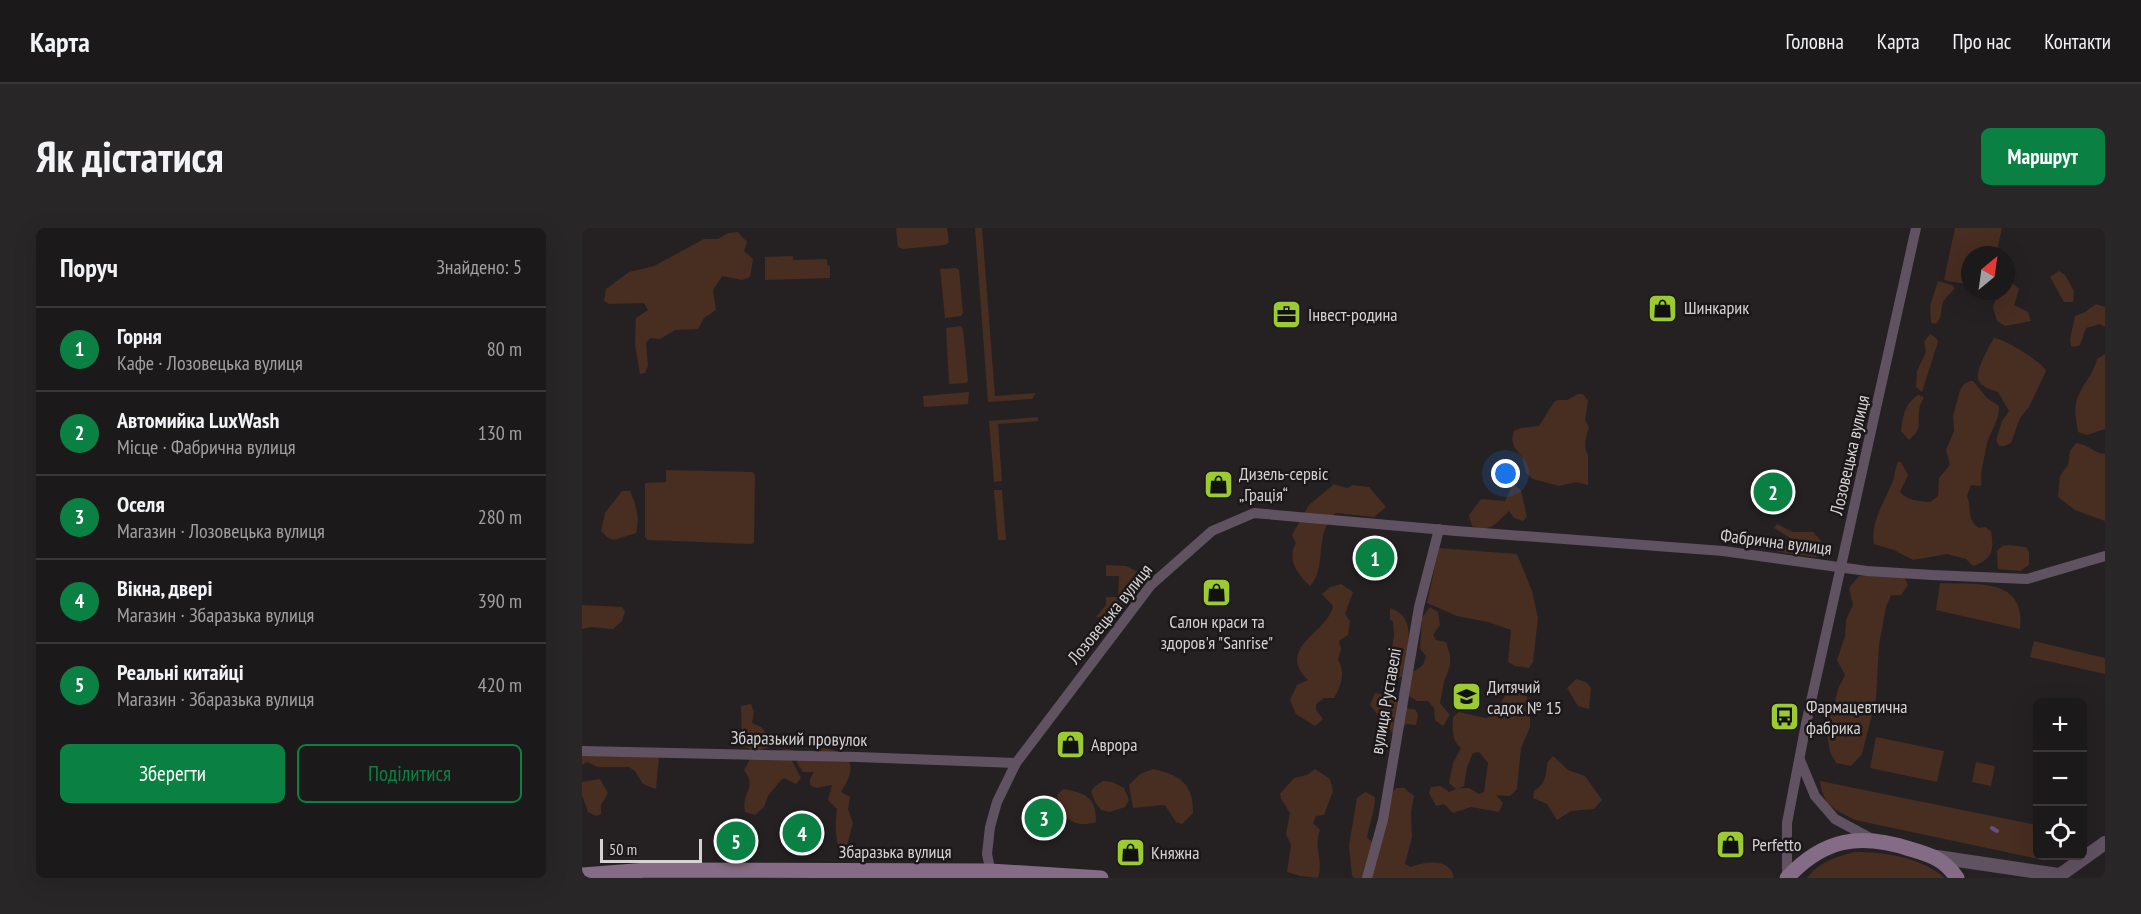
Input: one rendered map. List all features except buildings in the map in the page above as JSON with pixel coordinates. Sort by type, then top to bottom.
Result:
[{"type":"main road","points":[[1787,878],[1812,854],[1831,845],[1850,840],[1872,839],[1937,857],[1957,878]]},
{"type":"main road","name":"Збаразька вулиця","points":[[582,874],[647,870],[1101,878]]},
{"type":"street","name":"Лозовецька вулиця","points":[[1787,878],[1785,848],[1787,823],[1916,228]]},
{"type":"street","name":"Лозовецька вулиця","points":[[991,875],[987,854],[990,827],[1001,793],[1016,763],[1151,585],[1164,571],[1212,531],[1254,513],[1439,529]]},
{"type":"street","name":"Фабрична вулиця","points":[[1439,529],[1723,551],[1867,571],[2027,579],[2105,556]]},
{"type":"street","name":"вулиця Руставелі","points":[[1367,878],[1383,820],[1419,607],[1439,529]]},
{"type":"street","name":"Збаразький провулок","points":[[582,752],[857,757],[1016,763]]},
{"type":"street","points":[[1800,760],[1815,796],[1835,819],[1872,839]]},
{"type":"street","points":[[1937,857],[2057,877],[2105,843]]},
{"type":"shaded area","points":[[896,228],[947,228],[949,242],[945,245],[903,249],[898,247]]},
{"type":"shaded area","points":[[975,228],[982,228],[995,396],[1036,393],[1032,399],[988,402]]},
{"type":"shaded area","points":[[1955,228],[2002,228],[1998,246],[1961,246],[1961,283],[1944,280]]},
{"type":"shaded area","points":[[738,232],[747,242],[744,251],[753,259],[750,277],[742,280],[722,276],[713,290],[716,310],[704,318],[698,329],[675,330],[660,339],[650,338],[646,343],[648,366],[645,373],[640,374],[635,344],[636,318],[648,310],[644,303],[609,304],[604,301],[606,289],[629,272],[654,266],[704,239],[718,239],[728,233]]},
{"type":"shaded area","points":[[793,256],[793,260],[827,259],[827,265],[830,266],[830,278],[765,280],[765,257]]},
{"type":"shaded area","points":[[956,268],[959,270],[963,313],[961,316],[945,318],[940,269]]},
{"type":"shaded area","points":[[2059,271],[2065,275],[2074,291],[2073,302],[2064,302],[2050,277]]},
{"type":"shaded area","points":[[1938,281],[1955,288],[1943,301],[1940,318],[1936,324],[1931,323],[1930,306]]},
{"type":"shaded area","points":[[2015,286],[2019,289],[2014,305],[2028,312],[2031,321],[2005,326],[1997,321],[1993,307],[1995,301],[2015,300]]},
{"type":"shaded area","points":[[2096,304],[2105,307],[2105,327],[2100,324],[2086,328],[2080,345],[2071,346],[2070,339],[2075,316]]},
{"type":"shaded area","points":[[961,326],[968,381],[949,384],[946,328]]},
{"type":"shaded area","points":[[1930,334],[1938,342],[1922,392],[1916,387],[1917,371],[1926,352],[1924,342]]},
{"type":"shaded area","points":[[1994,338],[2023,352],[2038,362],[2046,371],[2029,407],[2020,418],[2011,443],[2005,446],[1999,446],[1996,440],[2002,421],[2009,411],[1998,392],[1984,386],[1978,379],[1981,364]]},
{"type":"shaded area","points":[[2105,354],[2105,429],[2087,435],[2078,432],[2076,403],[2097,359]]},
{"type":"shaded area","points":[[1973,381],[1987,398],[1999,406],[1998,417],[1987,443],[1981,486],[1971,485],[1967,496],[1972,521],[1979,528],[1985,527],[1991,531],[1991,553],[1985,560],[1973,566],[1966,559],[1947,554],[1913,560],[1894,550],[1874,544],[1876,520],[1893,481],[1898,462],[1901,462],[1908,475],[1900,492],[1903,495],[1914,500],[1930,502],[1938,496],[1939,478],[1950,465],[1946,450],[1954,431],[1953,416],[1960,390]]},
{"type":"shaded area","points":[[969,392],[968,404],[924,407],[923,396]]},
{"type":"shaded area","points":[[1583,394],[1588,401],[1585,420],[1589,427],[1585,445],[1588,455],[1588,485],[1576,482],[1559,486],[1533,479],[1526,473],[1522,457],[1514,447],[1512,439],[1514,431],[1539,426],[1554,402],[1567,400]]},
{"type":"shaded area","points":[[1918,395],[1924,397],[1919,410],[1919,427],[1909,440],[1901,431],[1905,410]]},
{"type":"shaded area","points":[[1038,417],[1038,421],[998,424],[1002,481],[994,482],[989,421]]},
{"type":"shaded area","points":[[2076,443],[2105,454],[2105,521],[2075,510],[2058,497],[2060,476],[2068,465],[2070,451]]},
{"type":"shaded area","points":[[666,470],[752,472],[755,475],[754,542],[752,544],[648,540],[645,537],[645,483],[666,482]]},
{"type":"shaded area","points":[[1334,484],[1347,488],[1353,485],[1369,487],[1386,507],[1374,517],[1336,513],[1325,529],[1318,570],[1310,586],[1301,577],[1293,561],[1293,549],[1296,543],[1292,535],[1309,505]]},
{"type":"shaded area","points":[[1513,484],[1521,490],[1527,517],[1523,521],[1514,518],[1509,511],[1493,526],[1479,528],[1472,526],[1469,515],[1481,499],[1505,501]]},
{"type":"shaded area","points":[[994,490],[1002,490],[1006,540],[998,540]]},
{"type":"shaded area","points":[[622,491],[630,491],[638,522],[636,533],[614,540],[601,531],[605,513]]},
{"type":"shaded area","points":[[1777,524],[1793,532],[1813,532],[1822,542],[1816,557],[1779,552],[1774,549],[1772,544],[1800,547],[1774,528]]},
{"type":"shaded area","points":[[2002,546],[2026,547],[2029,552],[2029,565],[2020,571],[1998,569],[1997,551]]},
{"type":"shaded area","points":[[1439,548],[1517,554],[1532,591],[1538,618],[1533,662],[1529,668],[1515,666],[1508,662],[1511,630],[1488,622],[1457,616],[1427,603]]},
{"type":"shaded area","points":[[1106,565],[1126,566],[1148,577],[1116,616],[1096,617],[1106,605],[1106,597],[1118,597],[1119,576],[1106,576]]},
{"type":"shaded area","points":[[1903,574],[1908,585],[1901,595],[1891,595],[1886,607],[1879,645],[1876,699],[1862,754],[1851,766],[1836,763],[1830,752],[1826,727],[1845,675],[1837,660],[1845,636],[1846,620],[1853,605],[1849,588],[1859,576]]},
{"type":"shaded area","points":[[1940,583],[1983,585],[2007,592],[2015,600],[2020,612],[2020,629],[1936,610]]},
{"type":"shaded area","points":[[1341,584],[1353,592],[1345,614],[1350,621],[1348,635],[1339,641],[1341,649],[1338,660],[1342,670],[1342,679],[1334,698],[1324,698],[1316,704],[1316,710],[1323,719],[1315,726],[1296,714],[1290,700],[1297,685],[1308,680],[1299,668],[1297,658],[1300,649],[1329,616],[1333,606],[1322,594],[1330,587]]},
{"type":"shaded area","points":[[582,605],[622,607],[625,611],[622,621],[613,629],[591,627],[582,629]]},
{"type":"shaded area","points":[[1430,607],[1438,612],[1440,625],[1433,635],[1436,640],[1446,642],[1450,655],[1450,665],[1440,703],[1450,715],[1443,726],[1435,720],[1434,708],[1428,701],[1417,701],[1409,696],[1413,672],[1423,665],[1426,656],[1420,649],[1422,618]]},
{"type":"shaded area","points":[[1390,608],[1405,619],[1408,628],[1408,648],[1402,676],[1385,688],[1381,688],[1386,683],[1394,636]]},
{"type":"shaded area","points":[[2034,641],[2105,658],[2105,674],[2030,657]]},
{"type":"shaded area","points":[[1576,679],[1586,682],[1591,688],[1589,709],[1578,706],[1567,688]]},
{"type":"shaded area","points":[[1514,682],[1527,697],[1530,727],[1521,748],[1517,789],[1510,796],[1496,795],[1503,803],[1499,812],[1471,807],[1453,813],[1444,804],[1436,806],[1429,793],[1431,787],[1441,786],[1449,792],[1456,789],[1449,783],[1453,763],[1461,748],[1454,738],[1453,717],[1459,712],[1485,718],[1496,715],[1501,702]],"holes":[[[1479,752],[1488,763],[1484,792],[1479,794],[1469,788],[1459,788],[1464,786],[1467,767],[1473,753]]]},
{"type":"shaded area","points":[[1375,693],[1399,699],[1409,709],[1415,709],[1418,715],[1416,725],[1406,724],[1395,736],[1370,705]]},
{"type":"shaded area","points":[[751,704],[754,712],[752,723],[761,727],[769,737],[767,748],[756,751],[794,750],[791,759],[801,778],[796,784],[784,778],[781,780],[768,796],[764,807],[755,815],[745,812],[744,805],[750,781],[744,770],[755,751],[742,746],[741,706]]},
{"type":"shaded area","points":[[1876,737],[1944,751],[1937,782],[1870,768]]},
{"type":"shaded area","points":[[582,746],[659,756],[656,789],[643,784],[635,771],[629,767],[598,767],[587,762],[582,765]]},
{"type":"shaded area","points":[[823,748],[841,753],[850,762],[849,775],[841,792],[850,797],[848,809],[853,823],[847,853],[840,852],[837,841],[837,809],[828,800],[832,785],[816,788],[810,785],[814,772],[803,772],[797,763],[800,754],[813,755]]},
{"type":"shaded area","points":[[1553,756],[1568,770],[1585,776],[1602,800],[1594,809],[1571,811],[1557,820],[1547,804],[1533,798],[1534,791],[1545,779],[1547,763]]},
{"type":"shaded area","points":[[1976,762],[1995,766],[1991,786],[1972,782]]},
{"type":"shaded area","points":[[1153,769],[1171,774],[1184,782],[1188,788],[1193,803],[1193,813],[1182,824],[1176,822],[1165,805],[1133,808],[1129,785],[1140,774]]},
{"type":"shaded area","points":[[1315,769],[1330,779],[1333,791],[1324,815],[1316,816],[1313,823],[1320,830],[1318,878],[1287,872],[1291,845],[1286,834],[1290,813],[1280,794],[1294,778],[1307,775]]},
{"type":"shaded area","points":[[600,779],[608,793],[601,805],[601,814],[596,816],[588,812],[582,795],[582,782]]},
{"type":"shaded area","points":[[1103,781],[1112,782],[1124,788],[1129,800],[1125,807],[1110,812],[1101,810],[1091,792]]},
{"type":"shaded area","points":[[1820,781],[2033,824],[2033,858],[1855,820],[1831,806]]},
{"type":"shaded area","points":[[1396,788],[1404,788],[1414,796],[1411,812],[1412,837],[1405,864],[1411,867],[1430,863],[1442,864],[1452,871],[1454,878],[1354,878],[1352,876],[1349,845],[1357,798],[1365,792],[1375,797],[1367,838],[1373,842],[1384,804]]},
{"type":"shaded area","points":[[1063,789],[1078,792],[1092,802],[1096,822],[1081,824],[1070,820],[1062,810],[1057,795]]},
{"type":"shaded area","points":[[1854,852],[1902,857],[1925,865],[1945,878],[1807,878],[1828,861]]},
{"type":"waterway","points":[[1992,828],[1997,831]]},
{"type":"place","name":"Шинкарик","points":[[1663,308]]},
{"type":"place","name":"Інвест-родина","points":[[1287,315]]},
{"type":"place","name":"Дизель-сервіс „Грація“","points":[[1218,484]]},
{"type":"place","name":"Автомийка LuxWash","points":[[1773,492]]},
{"type":"place","name":"Горня","points":[[1375,558]]},
{"type":"place","name":"Салон краси та здоров'я \"Sanrise\"","points":[[1217,593]]},
{"type":"place","name":"Дитячий садок № 15","points":[[1466,697]]},
{"type":"place","name":"Фармацевтична фабрика","points":[[1785,717]]},
{"type":"place","name":"Аврора","points":[[1070,745]]},
{"type":"place","name":"Оселя","points":[[1044,818]]},
{"type":"place","name":"Вікна, двері","points":[[802,833]]},
{"type":"place","name":"Реальні китайці","points":[[736,841]]},
{"type":"place","name":"Perfetto","points":[[1731,845]]},
{"type":"place","name":"Княжна","points":[[1130,853]]}]
